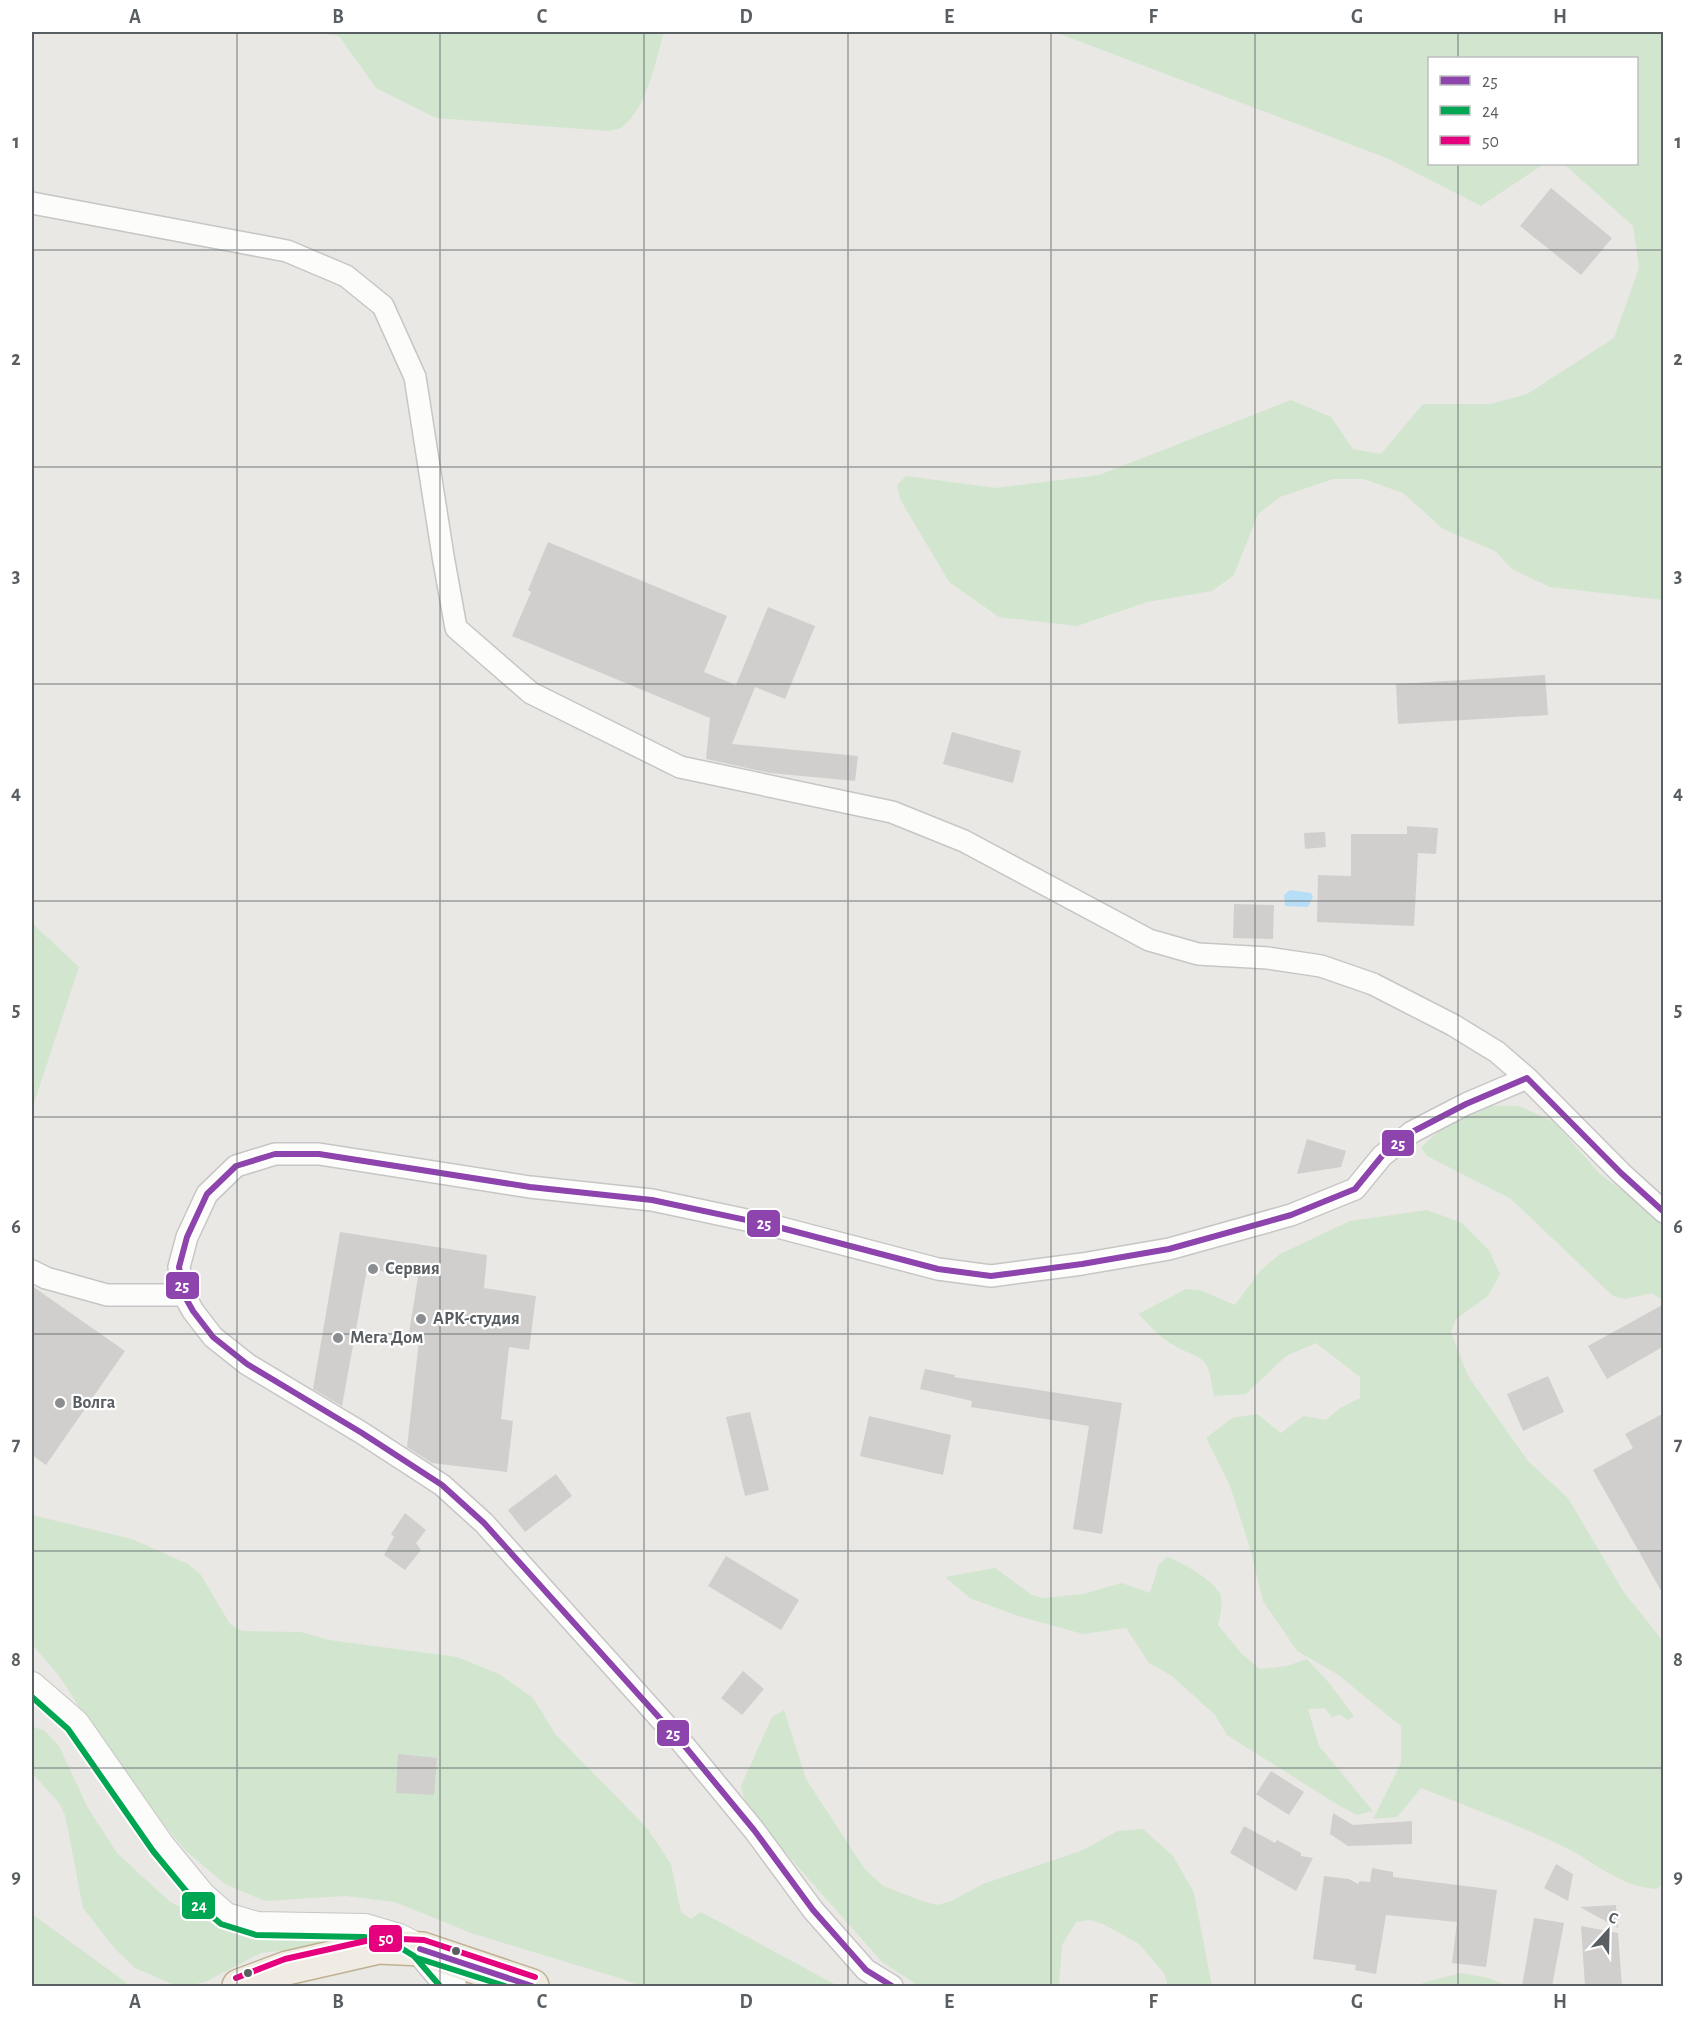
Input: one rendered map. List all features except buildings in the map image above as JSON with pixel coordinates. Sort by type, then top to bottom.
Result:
[{"type":"highway","points":[[239,1986],[287,1968],[379,1947],[532,1986]]},
{"type":"highway","points":[[267,1986],[346,1964],[387,1960],[432,1962],[500,1986]]},
{"type":"street","points":[[32,203],[287,250],[346,276],[383,306],[415,377],[456,628],[531,693],[680,767],[892,812],[964,841],[1149,940],[1198,954],[1268,958],[1321,966],[1373,984],[1497,1052],[1527,1078],[1621,1173],[1664,1212]]},
{"type":"street","points":[[892,1986],[866,1970],[813,1910],[754,1830],[683,1744],[484,1523],[442,1485],[362,1433],[247,1364],[213,1337],[184,1295],[179,1267],[187,1237],[207,1194],[236,1166],[275,1154],[320,1154],[530,1187],[652,1200],[770,1225],[938,1269],[991,1276],[1169,1249],[1291,1215],[1355,1190],[1382,1156],[1412,1132],[1466,1104],[1527,1078]]},
{"type":"street","points":[[32,1271],[46,1278],[107,1295],[184,1295]]},
{"type":"street","points":[[32,1686],[75,1723],[160,1845],[201,1896],[226,1917],[257,1926],[364,1928],[399,1937],[432,1962]]},
{"type":"green space","points":[[312,32],[664,32],[654,69],[638,108],[622,127],[609,131],[436,118],[376,88],[339,36]]},
{"type":"green space","points":[[1055,32],[1663,32],[1663,600],[1550,587],[1512,569],[1495,551],[1443,529],[1403,493],[1364,479],[1333,479],[1280,497],[1258,514],[1234,575],[1212,591],[1147,602],[1077,626],[999,617],[949,582],[900,499],[897,485],[906,476],[996,488],[1099,475],[1291,400],[1331,417],[1353,449],[1381,454],[1423,404],[1491,404],[1527,394],[1614,338],[1639,268],[1633,226],[1565,165],[1638,165],[1638,57],[1428,57],[1428,165],[1542,165],[1481,206],[1389,159]]},
{"type":"green space","points":[[32,923],[79,967],[32,1109]]},
{"type":"green space","points":[[1476,1105],[1519,1106],[1554,1122],[1600,1174],[1663,1221],[1663,1300],[1651,1293],[1626,1299],[1613,1296],[1511,1199],[1427,1156],[1421,1147],[1462,1111]]},
{"type":"green space","points":[[1427,1210],[1462,1223],[1489,1250],[1500,1274],[1488,1296],[1456,1319],[1451,1332],[1468,1376],[1528,1461],[1568,1498],[1623,1591],[1663,1641],[1664,1882],[1657,1889],[1643,1887],[1618,1878],[1541,1836],[1421,1788],[1397,1817],[1373,1819],[1401,1763],[1401,1726],[1337,1674],[1297,1651],[1263,1601],[1249,1545],[1230,1486],[1206,1438],[1232,1418],[1257,1414],[1281,1433],[1303,1416],[1326,1420],[1340,1408],[1360,1398],[1360,1377],[1316,1343],[1286,1356],[1246,1394],[1214,1396],[1209,1371],[1202,1360],[1166,1340],[1138,1314],[1186,1289],[1200,1290],[1235,1305],[1260,1271],[1280,1254],[1350,1221]]},
{"type":"green space","points":[[32,1515],[132,1539],[188,1564],[201,1575],[230,1624],[242,1631],[301,1632],[329,1640],[457,1657],[499,1674],[533,1698],[556,1735],[647,1828],[671,1864],[681,1912],[691,1919],[701,1912],[838,1986],[641,1986],[471,1933],[395,1902],[345,1896],[265,1901],[225,1884],[186,1851],[127,1783],[60,1677],[32,1644]]},
{"type":"green space","points":[[1167,1557],[1197,1573],[1218,1590],[1222,1603],[1218,1625],[1242,1654],[1260,1669],[1287,1666],[1307,1659],[1330,1684],[1354,1716],[1348,1720],[1339,1714],[1332,1718],[1325,1708],[1308,1709],[1319,1746],[1373,1811],[1357,1815],[1227,1735],[1215,1715],[1172,1676],[1149,1663],[1126,1628],[1083,1634],[1018,1616],[970,1598],[945,1577],[995,1568],[1032,1595],[1043,1598],[1083,1594],[1122,1583],[1150,1593],[1159,1564]]},
{"type":"green space","points":[[784,1710],[806,1779],[864,1868],[883,1886],[925,1902],[938,1905],[951,1901],[983,1884],[1083,1850],[1118,1831],[1143,1829],[1173,1856],[1194,1893],[1212,1986],[1168,1986],[1164,1973],[1139,1944],[1103,1924],[1090,1920],[1076,1922],[1062,1945],[1059,1986],[919,1986],[882,1962],[747,1809],[741,1786],[772,1717]]},
{"type":"green space","points":[[32,1726],[45,1731],[59,1746],[88,1808],[117,1853],[169,1901],[229,1932],[273,1938],[324,1931],[341,1933],[340,1945],[261,1953],[205,1982],[188,1986],[177,1986],[135,1968],[115,1949],[83,1908],[65,1815],[59,1803],[32,1773]]},
{"type":"green space","points":[[32,1914],[127,1983],[126,1986],[32,1986]]},
{"type":"green space","points":[[1461,1973],[1488,1978],[1509,1986],[1425,1986],[1422,1983]]},
{"type":"water","points":[[1290,890],[1311,893],[1313,897],[1308,907],[1285,906],[1284,895]]},
{"type":"transit line","name":"25","points":[[892,1986],[866,1970],[813,1910],[754,1830],[683,1744],[484,1523],[442,1485],[362,1433],[247,1364],[213,1337],[184,1295],[179,1267],[187,1237],[207,1194],[236,1166],[275,1154],[319,1154],[530,1187],[652,1200],[770,1225],[938,1269],[991,1276],[1169,1249],[1291,1215],[1355,1189],[1382,1156],[1412,1132],[1466,1104],[1527,1078],[1621,1173],[1664,1212]]},
{"type":"transit line","name":"24","points":[[32,1697],[68,1729],[153,1851],[195,1902],[221,1924],[256,1935],[364,1937],[396,1945],[414,1956],[440,1986]]},
{"type":"transit line","name":"50","points":[[236,1978],[285,1959],[379,1938],[424,1940],[535,1977]]},
{"type":"transit line","name":"25","points":[[420,1949],[532,1986]]},
{"type":"transit line","name":"24","points":[[417,1958],[505,1986]]},
{"type":"place","name":"Сервия","points":[[373,1269]]},
{"type":"place","name":"АРК-студия","points":[[421,1319]]},
{"type":"place","name":"Мега Дом","points":[[338,1338]]},
{"type":"place","name":"Волга","points":[[60,1403]]}]
